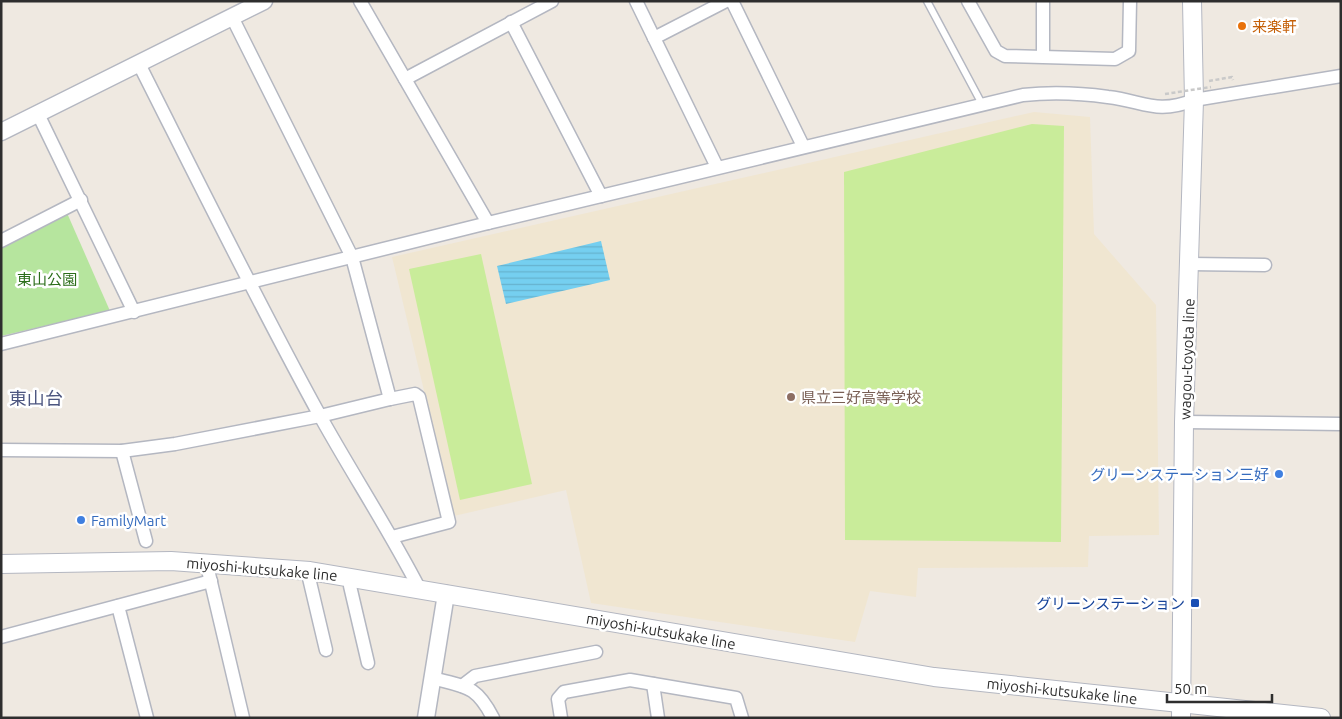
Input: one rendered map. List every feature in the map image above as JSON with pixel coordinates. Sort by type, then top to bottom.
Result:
[{"type":"main road","name":"wagou-toyota line","points":[[1181,711],[1184,422],[1194,100],[1192,1]]},
{"type":"main road","name":"miyoshi-kutsukake line","points":[[1,564],[209,562],[310,571],[934,677],[1181,711],[1321,718]]},
{"type":"street","points":[[1,132],[264,1]]},
{"type":"street","points":[[360,1],[488,223]]},
{"type":"street","points":[[405,79],[552,1]]},
{"type":"street","points":[[636,1],[717,167]]},
{"type":"street","points":[[654,38],[726,1]]},
{"type":"street","points":[[732,1],[803,146]]},
{"type":"street","points":[[968,1],[996,51],[1005,56],[1115,59],[1129,51],[1130,1]]},
{"type":"street","points":[[1043,1],[1043,56]]},
{"type":"street","points":[[232,16],[352,257],[390,399]]},
{"type":"street","points":[[511,22],[602,196]]},
{"type":"street","points":[[139,64],[248,282],[320,416],[392,537],[419,588]]},
{"type":"street","points":[[1,344],[803,146],[1023,95],[1061,92],[1110,97],[1158,108],[1176,107],[1194,100],[1341,76]]},
{"type":"street","points":[[38,114],[134,312]]},
{"type":"street","points":[[1,241],[81,200]]},
{"type":"street","points":[[1190,264],[1265,265]]},
{"type":"street","points":[[1,450],[122,451],[175,444],[320,416],[415,394],[419,397],[449,522],[392,537]]},
{"type":"street","points":[[1184,422],[1341,424]]},
{"type":"street","points":[[122,451],[146,541]]},
{"type":"street","points":[[209,562],[211,581],[243,718]]},
{"type":"street","points":[[310,571],[309,578],[326,650]]},
{"type":"street","points":[[353,578],[350,586],[368,663]]},
{"type":"street","points":[[1,637],[211,581]]},
{"type":"street","points":[[426,718],[446,594]]},
{"type":"street","points":[[118,606],[147,718]]},
{"type":"street","points":[[462,686],[475,676],[596,652]]},
{"type":"street","points":[[432,678],[477,692],[484,700],[493,718]]},
{"type":"street","points":[[561,718],[558,699],[564,692],[630,680],[736,698],[742,718]]},
{"type":"street","points":[[653,684],[658,718]]},
{"type":"lane","points":[[927,1],[982,104]]},
{"type":"path","points":[[1165,94],[1211,87]]},
{"type":"shaded area","name":"県立三好高等学校","points":[[1034,112],[1090,117],[1094,234],[1156,305],[1159,535],[1089,536],[1088,567],[918,568],[916,597],[870,591],[855,642],[591,603],[566,490],[454,516],[392,257]]},
{"type":"green space","points":[[1032,124],[1064,126],[1061,542],[845,540],[844,172]]},
{"type":"green space","name":"東山公園","points":[[67,213],[110,311],[1,336],[1,248]]},
{"type":"green space","points":[[481,254],[532,484],[460,500],[409,269]]},
{"type":"water","points":[[601,241],[610,280],[506,304],[497,266]]},
{"type":"place","name":"来楽軒","points":[[1242,26]]},
{"type":"place","name":"県立三好高等学校","points":[[791,397]]},
{"type":"place","name":"グリーンステーション三好","points":[[1279,474]]},
{"type":"place","name":"FamilyMart","points":[[81,520]]},
{"type":"place","name":"グリーンステーション","points":[[1195,603]]},
{"type":"district","name":"東山台","points":[[36,398]]}]
